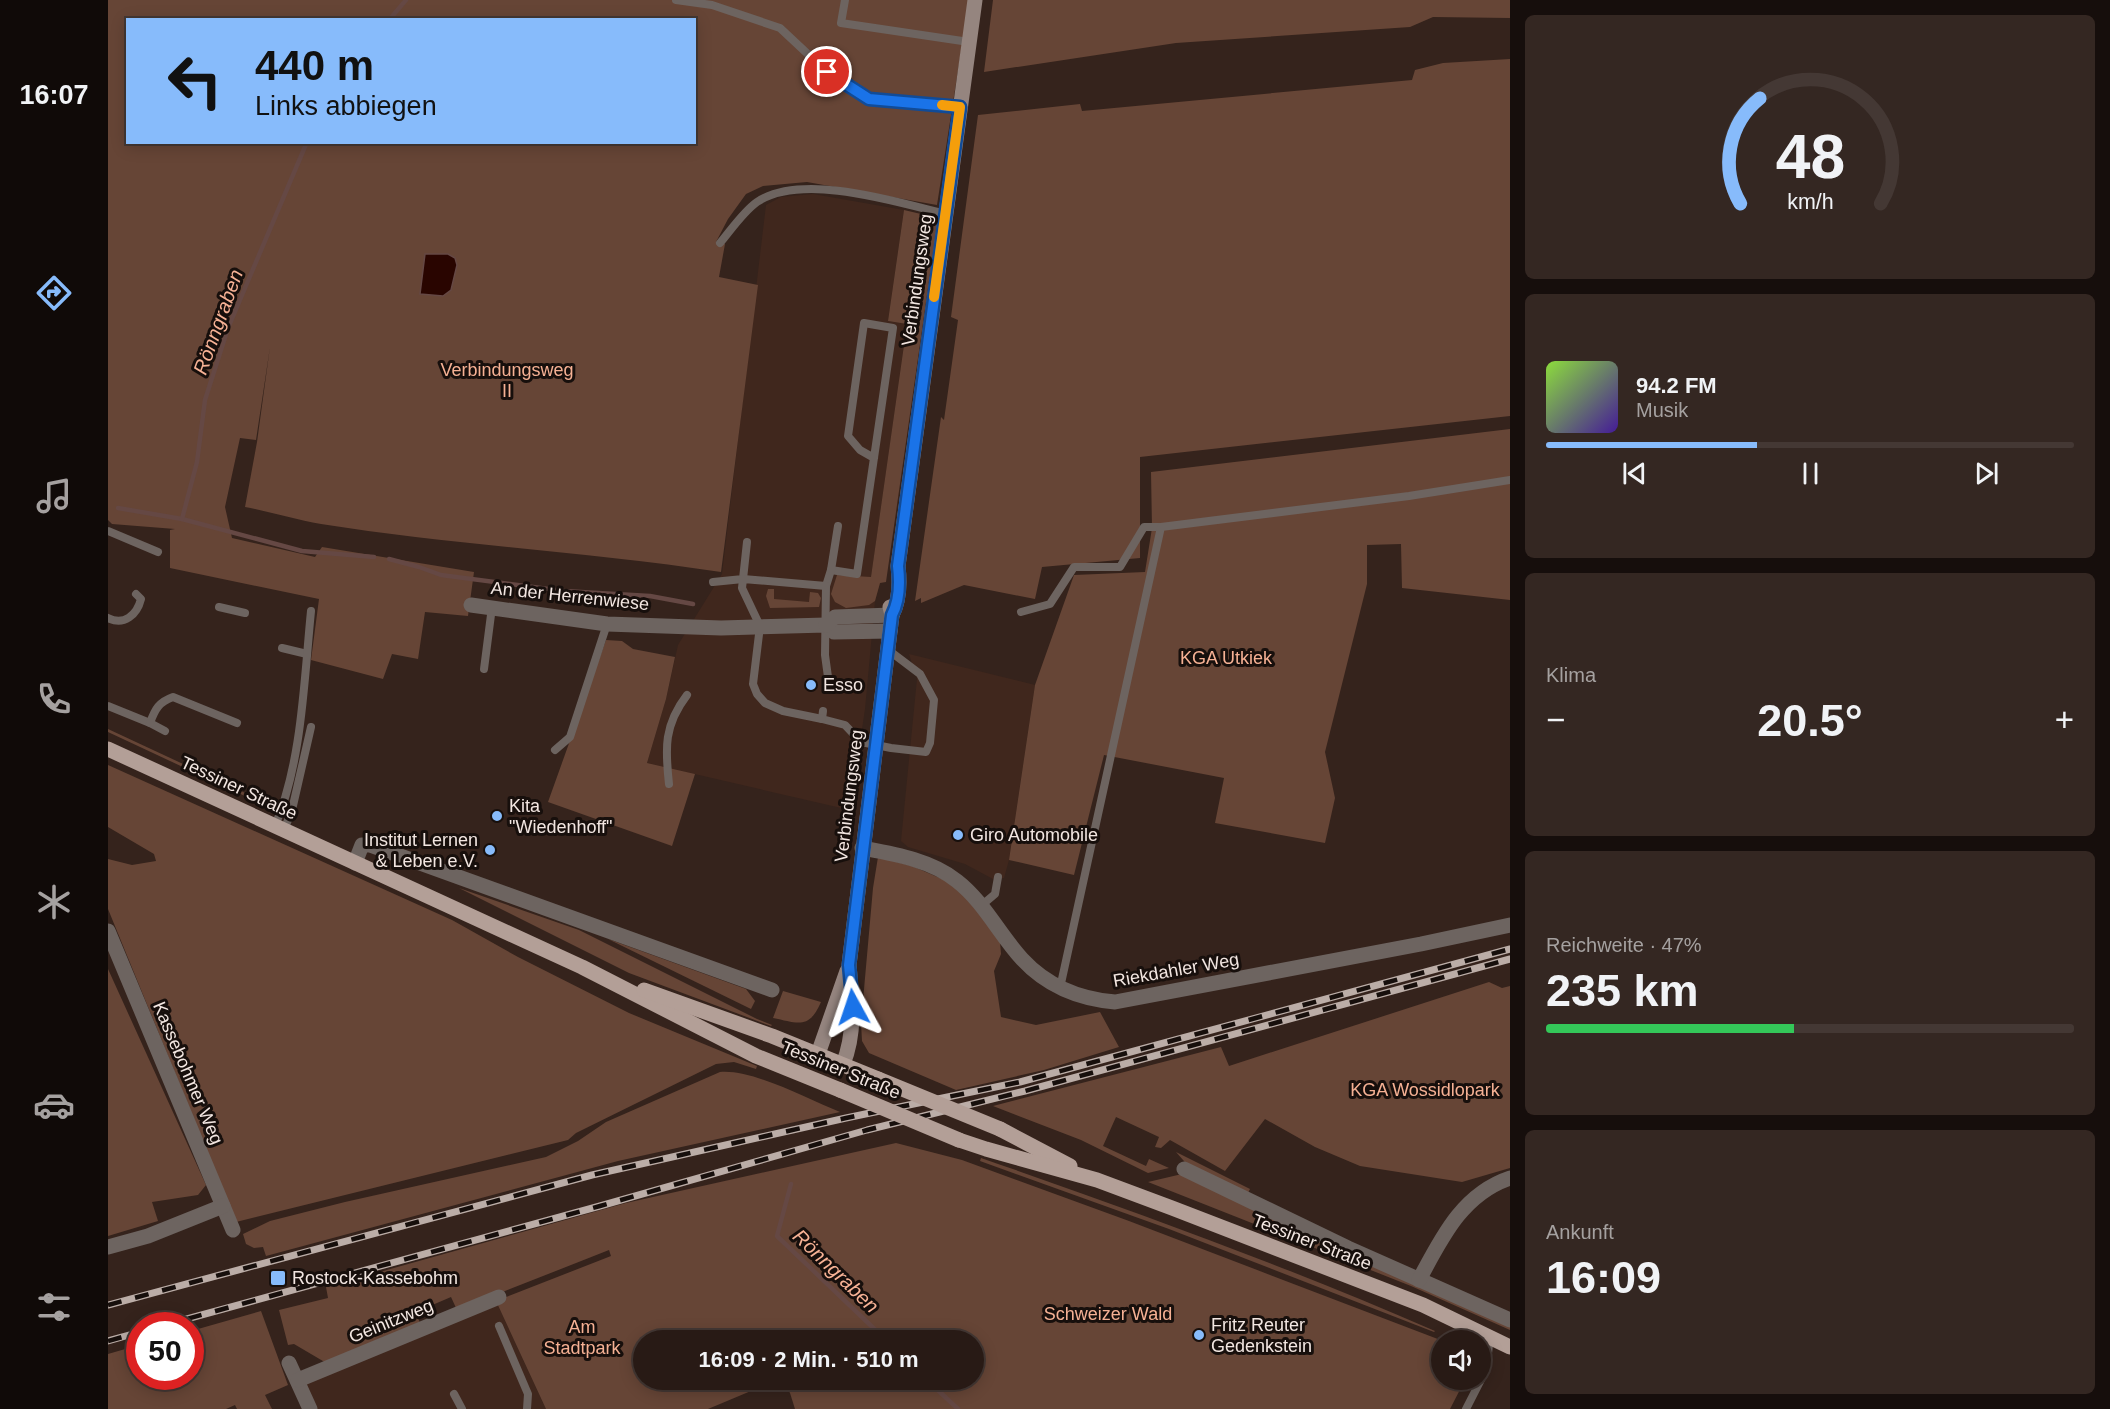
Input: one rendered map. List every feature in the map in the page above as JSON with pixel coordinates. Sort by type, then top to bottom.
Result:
[{"type":"main road","name":"Verbindungsweg","points":[[843,1065],[850,1049],[853,1007],[849,965],[862,849],[868,743],[891,623],[889,604],[892,581],[898,566],[975,0]]},
{"type":"main road","name":"Tessiner Straße","points":[[108,749],[582,967],[756,1056],[959,1140],[1097,1180],[1423,1305],[1475,1330]]},
{"type":"main road","name":"Verbindungsweg","points":[[818,1054],[849,965]]},
{"type":"main road","name":"Tessiner Straße","points":[[582,967],[818,1054],[999,1129],[1097,1180]]},
{"type":"main road","points":[[809,1078],[818,1054]]},
{"type":"main road","points":[[837,1089],[843,1065]]},
{"type":"main road","name":"Tessiner Straße","points":[[1491,1338],[1510,1347]]},
{"type":"street","name":"An der Herrenwiese","points":[[471,605],[607,624],[760,626]]},
{"type":"street","points":[[760,626],[826,625],[835,617],[891,623]]},
{"type":"street","points":[[355,863],[362,845],[370,845],[772,990]]},
{"type":"street","name":"Riekdahler Weg","points":[[862,849],[906,857],[944,872],[958,881],[982,905],[1021,958],[1044,978],[1060,988],[1093,1000],[1115,1002],[1397,949],[1510,925]]},
{"type":"street","name":"Kassebohmer Weg","points":[[108,932],[233,1230]]},
{"type":"street","name":"Tessiner Straße","points":[[1185,1168],[1348,1248],[1510,1320]]},
{"type":"street","points":[[1419,1280],[1444,1233],[1466,1205],[1478,1195],[1510,1178]]},
{"type":"street","points":[[108,1247],[148,1236],[223,1206]]},
{"type":"street","name":"Geinitzweg","points":[[298,1380],[499,1297]]},
{"type":"street","points":[[289,1363],[310,1409]]},
{"type":"lane","points":[[676,0],[712,5],[780,28],[827,72],[869,99],[960,107]]},
{"type":"lane","points":[[845,0],[841,23],[969,42]]},
{"type":"lane","points":[[720,243],[756,203],[767,197],[805,188],[875,198],[946,214]]},
{"type":"lane","points":[[831,570],[857,574],[874,458],[893,328],[864,323],[848,436],[860,450],[874,458]]},
{"type":"lane","points":[[1021,612],[1050,604],[1074,567],[1120,567],[1144,527],[1161,527],[1398,498],[1510,480]]},
{"type":"lane","points":[[828,678],[825,656],[826,586],[838,526]]},
{"type":"lane","points":[[1060,988],[1161,527]]},
{"type":"lane","points":[[108,531],[158,552]]},
{"type":"lane","points":[[747,542],[742,588],[760,626],[753,684],[757,694],[765,703],[783,711],[822,715],[847,727],[868,743],[926,752],[930,743],[934,700],[921,674],[887,649]]},
{"type":"lane","points":[[713,582],[743,579],[826,586]]},
{"type":"lane","points":[[108,618],[121,622],[129,619],[140,604],[141,599],[136,594]]},
{"type":"lane","points":[[219,607],[245,613]]},
{"type":"lane","points":[[484,669],[492,607]]},
{"type":"lane","points":[[279,828],[303,705],[311,611]]},
{"type":"lane","points":[[555,750],[570,737],[607,624]]},
{"type":"lane","points":[[282,648],[307,654]]},
{"type":"lane","points":[[669,784],[666,736],[676,708],[687,695]]},
{"type":"lane","points":[[150,723],[156,707],[164,700],[173,697],[237,723]]},
{"type":"lane","points":[[108,706],[165,731]]},
{"type":"lane","points":[[279,828],[292,810],[311,727]]},
{"type":"lane","points":[[982,905],[995,894],[998,877]]},
{"type":"lane","points":[[499,1326],[528,1394],[527,1409]]},
{"type":"lane","points":[[1466,1409],[1476,1390]]},
{"type":"lane","points":[[454,1394],[462,1409]]},
{"type":"shaded area","points":[[813,194],[904,210],[888,321],[907,324],[871,578],[880,583],[875,601],[865,709],[850,810],[647,763],[666,699],[678,645],[722,574],[766,205],[781,197]]},
{"type":"shaded area","points":[[425,254],[448,254],[455,258],[457,265],[451,290],[443,296],[420,294]]},
{"type":"shaded area","points":[[909,654],[1035,685],[1009,860],[1004,878],[993,879],[965,864],[908,847],[901,841],[917,679]]},
{"type":"shaded area","points":[[496,1301],[546,1409],[310,1409],[300,1385]]},
{"type":"green space","name":"Verbindungsweg II","points":[[108,0],[969,0],[937,205],[807,182],[763,186],[746,194],[728,219],[716,242],[725,244],[719,277],[758,285],[721,572],[371,531],[312,522],[245,507],[257,442],[270,347],[256,440],[240,438],[225,507],[232,538],[315,557],[322,547],[474,572],[468,616],[425,612],[418,659],[392,654],[383,679],[311,660],[319,599],[170,568],[170,530],[175,529],[112,524],[108,520]]},
{"type":"green space","points":[[993,0],[1510,0],[1510,18],[1433,17],[1410,27],[1176,43],[984,72]]},
{"type":"green space","points":[[1510,59],[1510,416],[1140,457],[1140,558],[1042,567],[1035,599],[964,585],[921,603],[921,598],[915,601],[941,417],[944,420],[958,320],[951,317],[978,115],[1080,104],[1082,111],[1412,80],[1415,70],[1443,63]]},
{"type":"green space","points":[[904,210],[938,218],[886,582],[880,583],[875,601],[869,605],[846,608],[835,602],[831,594],[837,575],[871,577],[907,324],[888,321]]},
{"type":"green space","name":"KGA Utkiek","points":[[1510,429],[1510,600],[1402,588],[1401,544],[1367,545],[1367,584],[1325,752],[1335,798],[1325,843],[1215,823],[1224,778],[1104,755],[1074,875],[1009,860],[1035,685],[1074,575],[1145,572],[1152,528],[1151,472]]},
{"type":"green space","points":[[768,589],[774,589],[774,599],[809,602],[810,592],[818,593],[821,598],[819,607],[770,608],[766,596]]},
{"type":"green space","points":[[606,640],[622,641],[633,649],[675,657],[666,699],[647,763],[695,774],[672,846],[548,802]]},
{"type":"green space","points":[[108,729],[269,804],[262,804],[108,732]]},
{"type":"green space","points":[[108,765],[452,920],[518,957],[629,1013],[757,1066],[756,1069],[734,1062],[716,1064],[576,1133],[568,1140],[236,1222],[108,909],[108,859],[132,865],[156,861],[154,854],[108,827]]},
{"type":"green space","points":[[878,857],[912,866],[949,882],[967,896],[1000,942],[1001,954],[994,971],[1001,1017],[1036,1025],[1100,1012],[1119,1047],[1044,1070],[956,1090],[869,1053],[862,1041],[861,1023],[873,888]]},
{"type":"green space","points":[[459,888],[579,930],[772,1025],[629,973]]},
{"type":"green space","points":[[608,939],[746,989],[755,1001],[751,1009]]},
{"type":"green space","points":[[108,969],[206,1185],[198,1195],[152,1202],[158,1221],[108,1236]]},
{"type":"green space","name":"KGA Wossidlopark","points":[[1489,982],[1502,988],[1510,986],[1510,1168],[1462,1182],[1360,1166],[1315,1147],[1265,1119],[1225,1171],[1170,1140],[1161,1148],[1155,1147],[1159,1137],[1116,1117],[1103,1146],[1146,1166],[1149,1159],[1169,1168],[1148,1173],[1081,1140],[993,1106],[1221,1047],[1229,1066]]},
{"type":"green space","points":[[783,991],[821,1002],[817,1011],[807,1021],[796,1023],[773,1018]]},
{"type":"green space","points":[[720,1072],[733,1072],[764,1080],[840,1112],[618,1161],[266,1256],[263,1247],[254,1248],[246,1244],[243,1234],[270,1221],[546,1157],[578,1141],[606,1122]]},
{"type":"green space","name":"Schweizer Wald","points":[[896,1143],[962,1160],[1431,1336],[1431,1390],[1460,1390],[1450,1409],[795,1409],[788,1390],[984,1390],[984,1330],[633,1330],[633,1390],[753,1390],[708,1409],[546,1409],[496,1301],[611,1256],[609,1250],[457,1310],[451,1297],[416,1312],[421,1326],[328,1364],[294,1344],[288,1345],[279,1310],[328,1298],[326,1287],[626,1203]]},
{"type":"green space","points":[[1176,1152],[1250,1189],[1247,1195],[1191,1169]]},
{"type":"green space","points":[[981,1158],[1210,1240],[1433,1330],[1169,1229],[980,1161]]},
{"type":"green space","points":[[1182,1174],[1510,1324],[1510,1330],[1411,1286],[1148,1182]]},
{"type":"green space","points":[[261,1311],[288,1385],[265,1395],[272,1409],[237,1409],[235,1405],[226,1409],[108,1409],[108,1354],[126,1349],[126,1390],[204,1390],[204,1327]]},
{"type":"waterway","name":"Rönngraben","points":[[391,18],[406,0]]},
{"type":"waterway","name":"Rönngraben","points":[[182,519],[197,462],[205,400],[228,328],[306,144]]},
{"type":"waterway","points":[[118,508],[182,519],[302,551],[374,557]]},
{"type":"waterway","points":[[389,559],[441,575],[564,591],[650,596],[693,604]]},
{"type":"waterway","name":"Rönngraben","points":[[791,1184],[777,1236],[875,1330]]},
{"type":"waterway","name":"Rönngraben","points":[[938,1390],[958,1409]]},
{"type":"railway","points":[[108,1305],[592,1175],[1020,1082],[1510,949]]},
{"type":"railway","points":[[204,1314],[867,1130],[1025,1091],[1510,959]]},
{"type":"railway","points":[[108,1341],[126,1336]]},
{"type":"slow traffic","points":[[934,297],[960,107],[942,105]]},
{"type":"place","name":"Esso","points":[[811,685]]},
{"type":"place","name":"Kita \"Wiedenhoff\"","points":[[497,816]]},
{"type":"place","name":"Giro Automobile","points":[[958,835]]},
{"type":"place","name":"Institut Lernen & Leben e.V.","points":[[490,850]]},
{"type":"place","name":"Rostock-Kassebohm","points":[[278,1278]]},
{"type":"place","name":"Fritz Reuter Gedenkstein","points":[[1199,1335]]},
{"type":"route","points":[[827,72],[869,99],[960,107],[910,466],[898,566],[896,606],[892,615],[870,785],[849,965],[853,1007]]},
{"type":"park label","name":"Am Stadtpark","points":[[582,1337]]}]
